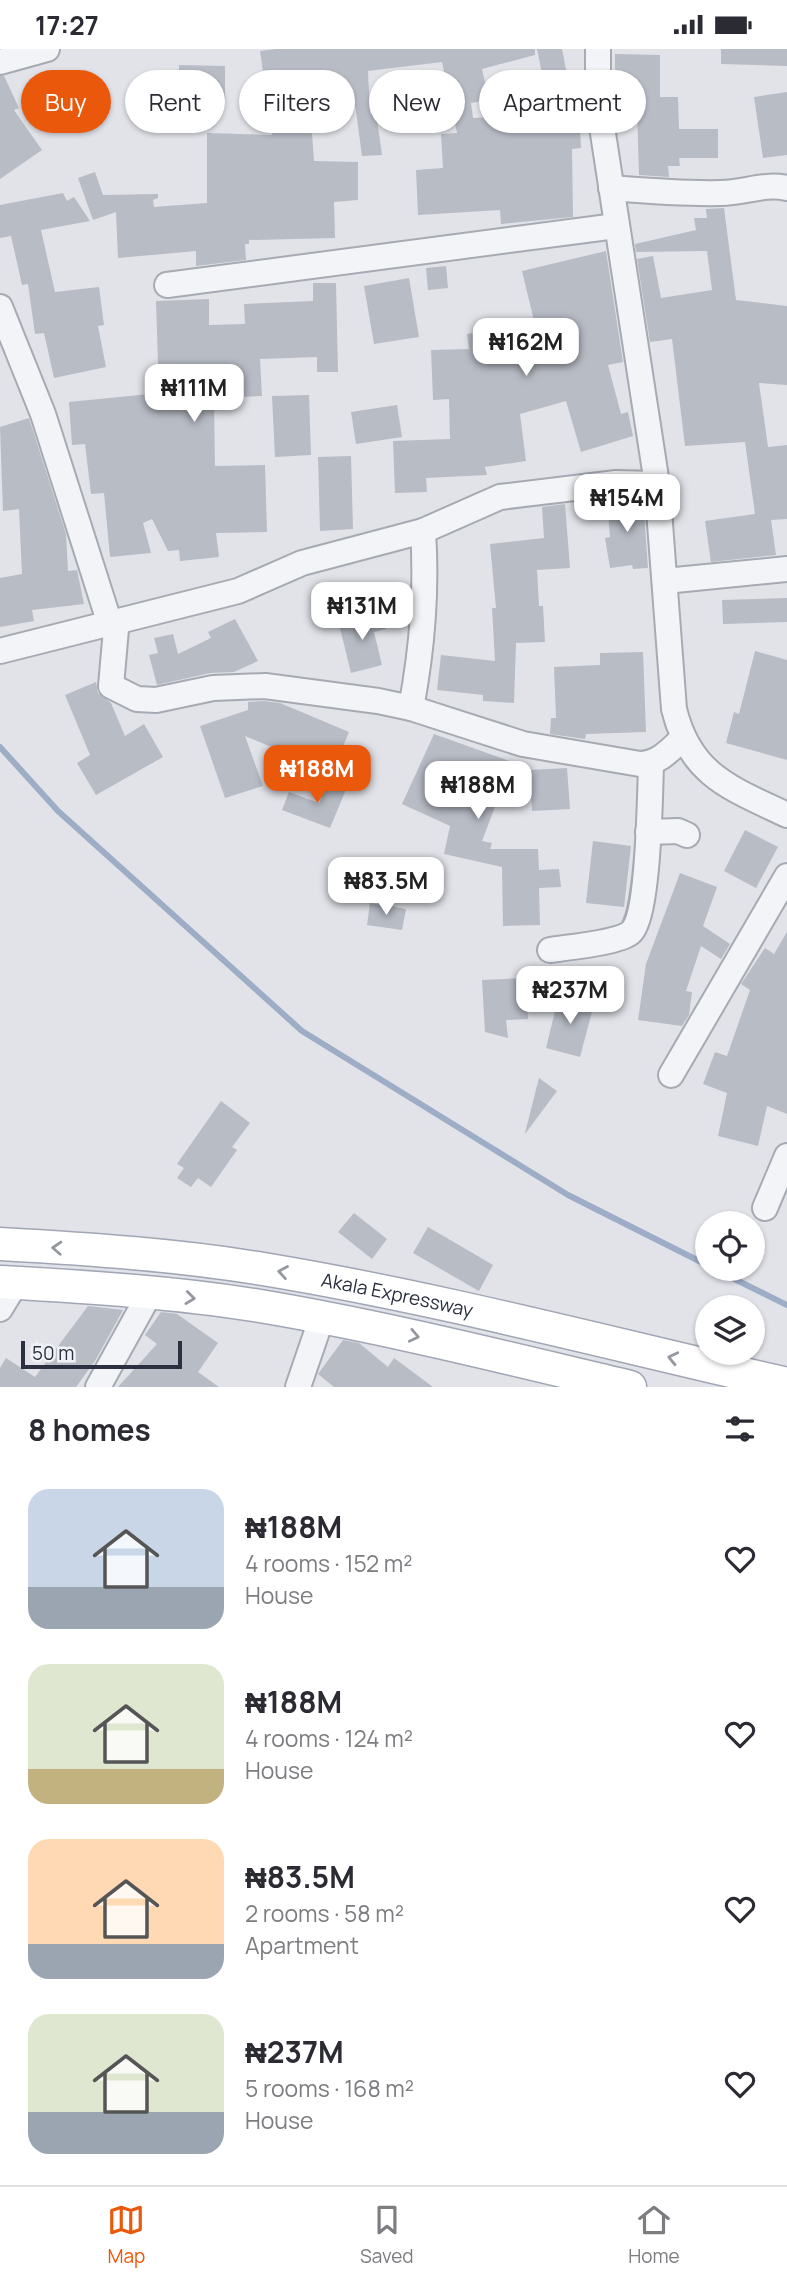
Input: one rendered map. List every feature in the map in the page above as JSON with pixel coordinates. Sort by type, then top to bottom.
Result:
[{"type":"main road","name":"Akala Expressway","points":[[0,1244],[70,1248],[266,1269],[404,1296],[787,1384]]},
{"type":"main road","name":"Akala Expressway","points":[[5,1291],[150,1293],[257,1306],[322,1317],[630,1387]]},
{"type":"street","points":[[598,49],[598,101],[657,484],[674,709],[682,739],[696,762],[717,779],[787,815]]},
{"type":"street","points":[[0,62],[34,50]]},
{"type":"street","points":[[611,188],[685,193],[726,193],[765,186],[787,188]]},
{"type":"street","points":[[167,285],[616,226]]},
{"type":"street","points":[[0,307],[43,414],[108,622],[116,629],[111,686],[137,699],[156,701],[213,688],[265,686],[411,708],[523,744],[640,764],[651,763],[682,739]]},
{"type":"street","points":[[0,651],[238,590],[302,563],[423,531],[500,496],[616,483],[657,484]]},
{"type":"street","points":[[411,708],[422,651],[421,609],[426,572],[423,531]]},
{"type":"street","points":[[665,581],[787,569]]},
{"type":"street","points":[[551,950],[627,936],[640,918],[651,763]]},
{"type":"street","points":[[648,832],[678,831],[687,835]]},
{"type":"street","points":[[671,1075],[787,876]]},
{"type":"street","points":[[765,1208],[787,1156]]},
{"type":"street","points":[[99,1387],[150,1293]]},
{"type":"street","points":[[298,1387],[322,1317]]},
{"type":"building","points":[[535,49],[535,55],[479,70],[479,102],[471,103],[473,118],[479,118],[479,133],[580,133],[581,148],[572,149],[573,217],[501,224],[500,210],[418,215],[416,170],[443,168],[441,134],[465,133],[465,70],[444,70],[442,62],[369,70],[369,133],[379,133],[382,155],[362,156],[355,104],[355,70],[263,70],[260,51]]},
{"type":"building","points":[[537,49],[562,49],[566,70],[541,70]]},
{"type":"building","points":[[721,49],[787,49],[787,66],[721,64]]},
{"type":"building","points":[[615,54],[660,55],[660,97],[678,97],[679,129],[718,129],[718,158],[679,158],[680,166],[668,166],[669,177],[639,175],[638,133],[646,133],[646,70],[615,70]]},
{"type":"building","points":[[179,65],[225,66],[225,70],[179,70]]},
{"type":"building","points":[[0,76],[4,76],[19,108],[14,110],[21,120],[21,133],[30,133],[42,150],[0,179]]},
{"type":"building","points":[[787,92],[787,155],[763,158],[754,97]]},
{"type":"building","points":[[207,133],[312,133],[314,161],[358,162],[358,200],[334,202],[335,238],[249,240],[249,244],[245,244],[246,260],[196,266],[196,251],[118,258],[116,212],[93,220],[78,178],[95,172],[103,195],[158,194],[158,198],[153,200],[154,207],[207,203]]},
{"type":"building","points":[[63,193],[67,201],[74,197],[90,221],[41,230],[55,292],[99,287],[104,325],[98,326],[106,367],[54,378],[44,333],[35,334],[28,284],[22,285],[11,236],[0,238],[0,205]]},
{"type":"building","points":[[724,208],[736,300],[787,306],[787,385],[759,383],[768,447],[787,445],[787,519],[771,520],[776,555],[711,562],[705,521],[755,514],[745,442],[685,446],[672,339],[650,342],[637,259],[653,256],[661,298],[712,290],[707,251],[636,252],[635,244],[696,230],[694,218],[707,218],[706,209]]},
{"type":"building","points":[[606,251],[623,362],[608,365],[621,414],[628,412],[633,436],[581,452],[566,401],[520,414],[526,461],[485,467],[487,475],[426,478],[427,492],[395,493],[393,441],[450,439],[449,399],[433,400],[431,350],[469,349],[467,334],[535,325],[522,271]]},
{"type":"building","points":[[446,266],[448,288],[428,290],[426,268]]},
{"type":"building","points":[[409,278],[419,337],[374,344],[364,286]]},
{"type":"building","points":[[313,283],[336,283],[338,372],[317,372],[317,357],[260,359],[262,396],[214,398],[215,466],[265,465],[267,532],[216,533],[219,557],[180,561],[179,550],[168,551],[152,519],[143,523],[151,553],[110,557],[104,493],[91,494],[85,444],[72,445],[69,402],[159,393],[156,301],[209,299],[209,325],[245,324],[244,304],[313,301]]},
{"type":"building","points":[[309,395],[311,455],[275,457],[272,396]]},
{"type":"building","points":[[397,405],[402,437],[356,444],[351,412]]},
{"type":"building","points":[[29,418],[66,534],[68,571],[77,570],[84,604],[32,610],[34,621],[0,627],[0,578],[22,574],[19,509],[3,511],[0,427]]},
{"type":"building","points":[[351,456],[353,529],[320,531],[318,457]]},
{"type":"building","points":[[607,499],[643,499],[648,568],[633,569],[632,565],[610,568],[605,538],[610,537]]},
{"type":"building","points":[[565,504],[570,568],[537,570],[545,642],[516,643],[514,703],[483,701],[483,695],[437,690],[441,655],[495,661],[492,608],[496,608],[490,544],[544,538],[542,507]]},
{"type":"building","points":[[787,598],[787,622],[723,624],[722,600]]},
{"type":"building","points":[[382,614],[386,629],[374,632],[382,665],[351,673],[339,624]]},
{"type":"building","points":[[235,619],[258,661],[234,672],[210,673],[157,685],[149,655],[158,653],[154,638],[173,634],[178,654],[211,638],[208,632]]},
{"type":"building","points":[[755,651],[787,660],[787,760],[726,743],[734,712],[739,714]]},
{"type":"building","points":[[643,652],[646,732],[586,734],[585,739],[550,734],[551,718],[556,718],[554,667],[600,665],[600,653]]},
{"type":"building","points":[[96,682],[98,693],[111,703],[125,736],[144,724],[163,757],[96,795],[77,763],[90,755],[65,695]]},
{"type":"building","points":[[248,702],[280,703],[349,732],[332,772],[245,736],[263,786],[225,798],[200,726],[248,710]]},
{"type":"building","points":[[434,734],[512,762],[482,841],[492,843],[490,849],[538,849],[539,870],[559,869],[561,887],[539,888],[540,925],[503,926],[502,867],[444,854],[450,826],[402,804]]},
{"type":"building","points":[[567,768],[570,809],[532,811],[530,770]]},
{"type":"building","points":[[329,780],[347,787],[330,828],[282,810],[289,792],[319,803]]},
{"type":"building","points":[[745,830],[778,847],[756,888],[724,871]]},
{"type":"building","points":[[593,841],[631,846],[624,907],[586,903]]},
{"type":"building","points":[[680,873],[717,887],[703,926],[730,944],[721,959],[701,946],[686,991],[692,992],[689,1015],[682,1026],[638,1020],[646,964]]},
{"type":"building","points":[[370,903],[406,909],[402,930],[367,925]]},
{"type":"building","points":[[787,932],[787,1114],[767,1106],[758,1146],[718,1136],[727,1093],[703,1084],[715,1052],[727,1056],[750,990],[741,984],[765,948],[774,954]]},
{"type":"building","points":[[526,978],[528,1019],[506,1020],[508,1038],[485,1032],[482,980]]},
{"type":"building","points":[[559,995],[594,1004],[580,1057],[546,1048]]},
{"type":"building","points":[[539,1078],[557,1091],[525,1134],[525,1133]]},
{"type":"building","points":[[221,1101],[250,1123],[232,1147],[237,1150],[211,1187],[198,1178],[191,1187],[177,1178],[184,1168],[177,1164]]},
{"type":"building","points":[[354,1213],[387,1239],[372,1259],[338,1232]]},
{"type":"building","points":[[428,1227],[493,1265],[479,1291],[413,1253]]},
{"type":"building","points":[[88,1306],[123,1310],[95,1361],[76,1387],[0,1387],[0,1368],[6,1358],[35,1377]]},
{"type":"building","points":[[161,1312],[177,1314],[218,1343],[198,1372],[219,1387],[118,1387],[157,1344],[145,1335]]},
{"type":"building","points":[[343,1340],[359,1343],[388,1367],[394,1358],[433,1387],[334,1387],[318,1374]]},
{"type":"waterway","points":[[0,747],[58,811],[302,1031],[568,1195],[695,1259]]},
{"type":"waterway","points":[[738,1281],[787,1305]]}]
